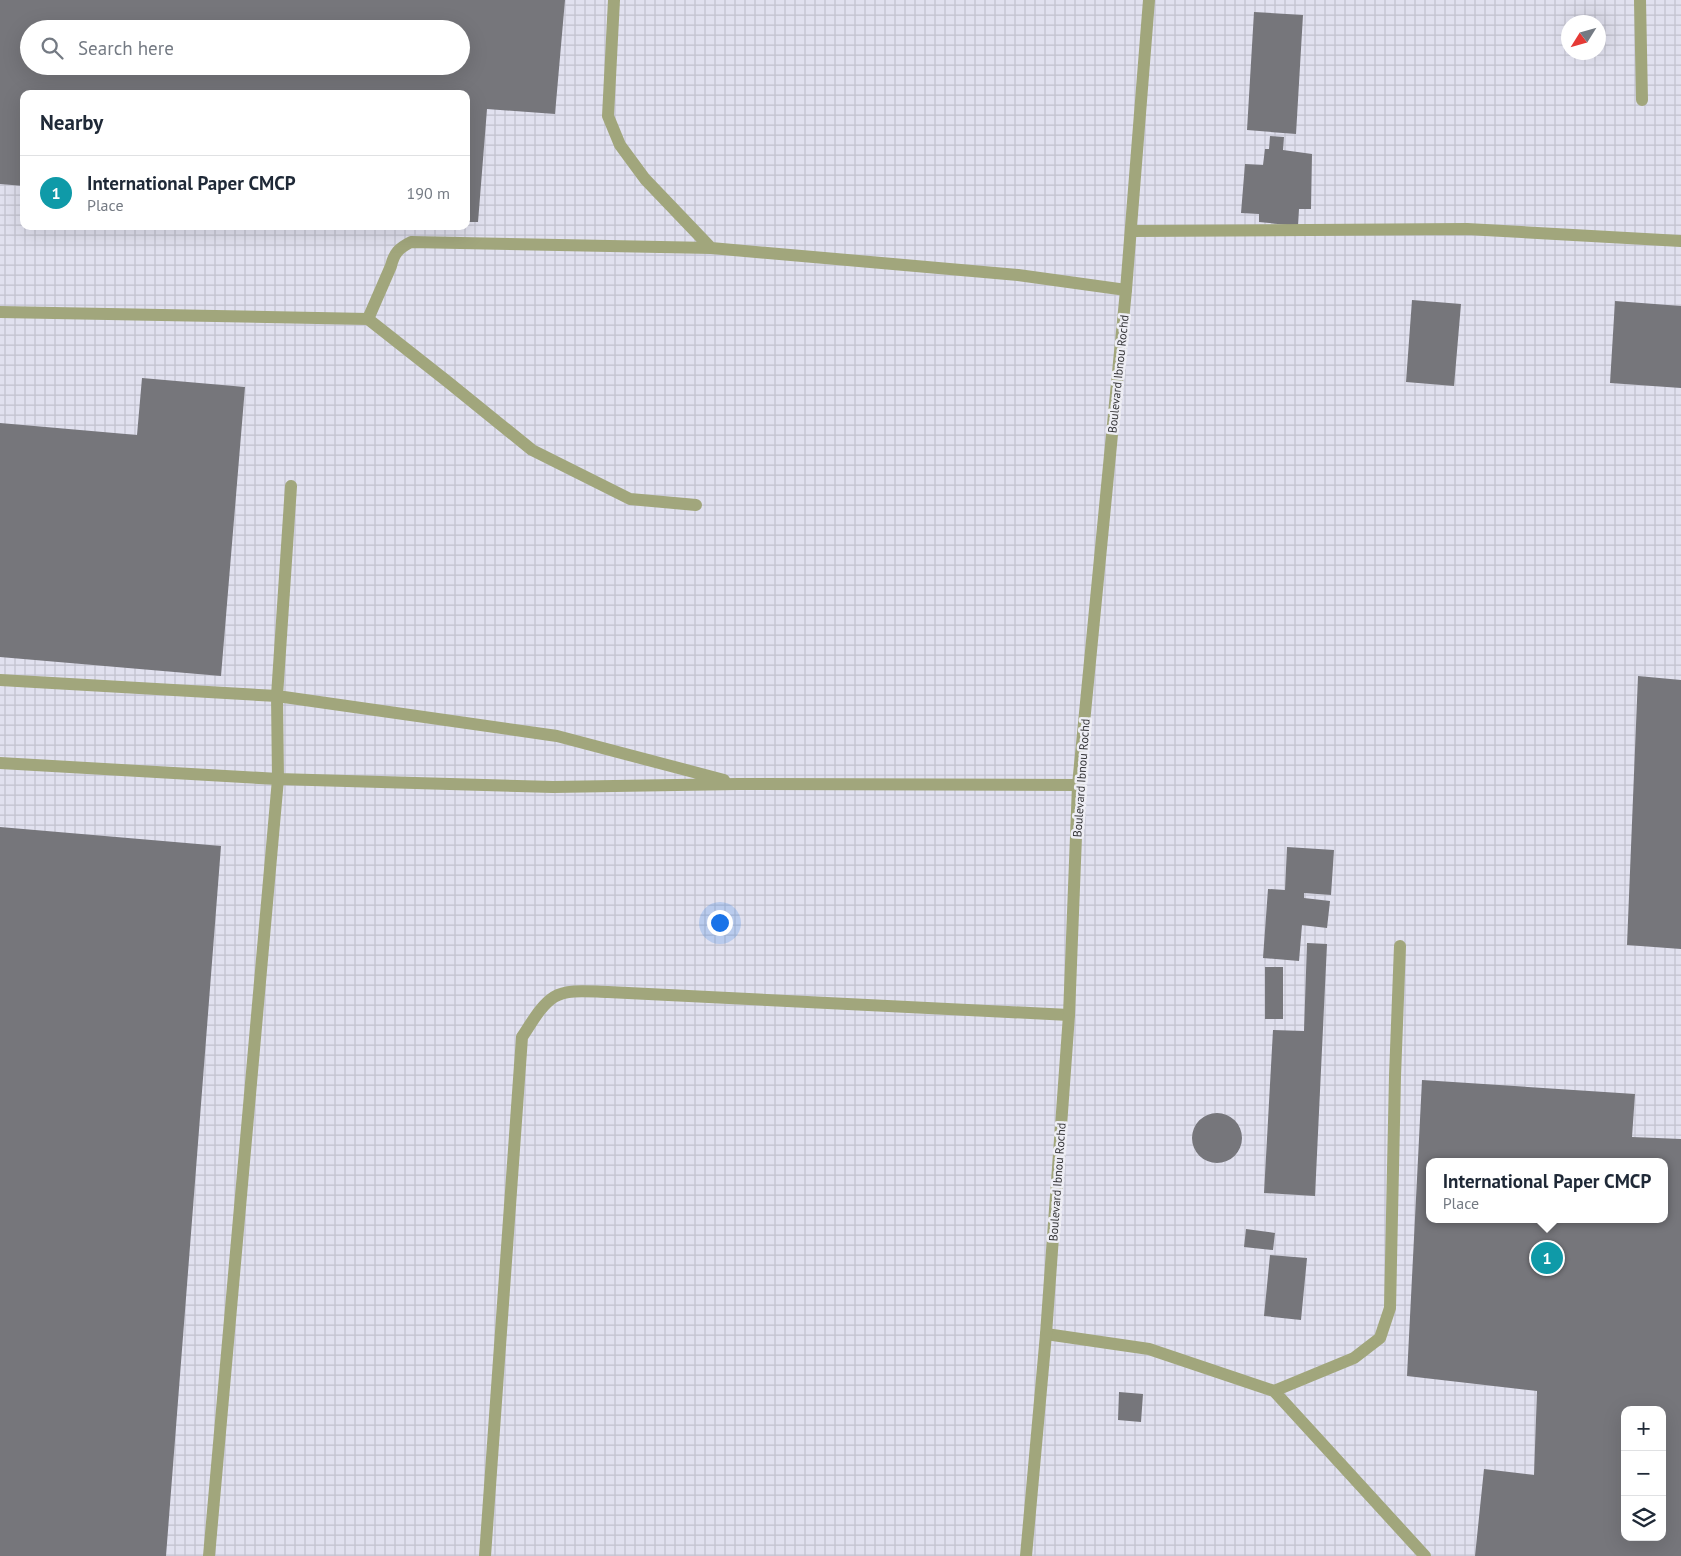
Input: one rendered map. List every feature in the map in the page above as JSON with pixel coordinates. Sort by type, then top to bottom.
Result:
[{"type":"street","points":[[614,0],[608,116],[620,145],[645,179],[711,248]]},
{"type":"street","name":"Boulevard Ibnou Rochd","points":[[1026,1556],[1046,1334],[1069,1015],[1078,785],[1126,290],[1149,0]]},
{"type":"street","points":[[1640,0],[1642,100]]},
{"type":"street","points":[[1131,231],[1467,229],[1681,241]]},
{"type":"street","points":[[368,319],[391,266],[392,258],[398,248],[410,242],[711,248],[1018,275],[1126,290]]},
{"type":"street","points":[[0,312],[368,319],[532,450],[630,499],[696,504]]},
{"type":"street","points":[[209,1556],[278,779],[277,696],[291,486]]},
{"type":"street","points":[[0,680],[277,696],[557,736],[738,784]]},
{"type":"street","points":[[0,763],[278,779],[552,787],[738,784],[1078,785]]},
{"type":"street","points":[[1274,1391],[1354,1358],[1380,1338],[1390,1308],[1400,946]]},
{"type":"street","points":[[485,1556],[522,1037],[538,1013],[554,997],[574,991],[608,992],[1069,1015]]},
{"type":"street","points":[[1046,1334],[1149,1350],[1274,1391],[1425,1556]]},
{"type":"shaded area","points":[[0,0],[1681,0],[1681,1556],[0,1556]]},
{"type":"building","points":[[0,0],[565,0],[555,114],[487,109],[478,222],[470,222],[470,90],[20,90],[20,186],[0,184]]},
{"type":"building","points":[[1254,12],[1303,15],[1296,134],[1247,130]]},
{"type":"building","points":[[1270,136],[1284,137],[1283,150],[1312,154],[1311,209],[1299,209],[1298,226],[1259,222],[1259,214],[1241,213],[1245,164],[1263,165],[1265,149],[1269,149]]},
{"type":"building","points":[[1412,300],[1461,304],[1454,386],[1406,382]]},
{"type":"building","points":[[1615,301],[1681,306],[1681,388],[1610,383]]},
{"type":"building","points":[[142,378],[245,387],[221,676],[0,657],[0,423],[137,435]]},
{"type":"building","points":[[1638,676],[1681,680],[1681,949],[1627,945]]},
{"type":"building","points":[[0,827],[221,846],[166,1556],[0,1556]]},
{"type":"building","points":[[1287,847],[1334,850],[1331,895],[1304,893],[1304,898],[1330,901],[1327,928],[1302,925],[1299,961],[1263,958],[1268,889],[1285,890]]},
{"type":"building","points":[[1307,943],[1327,944],[1315,1196],[1264,1193],[1273,1030],[1304,1031]]},
{"type":"building","points":[[1265,967],[1283,967],[1283,1019],[1265,1019]]},
{"type":"building","points":[[1422,1080],[1635,1094],[1632,1137],[1681,1139],[1681,1556],[1475,1556],[1484,1469],[1534,1475],[1537,1391],[1407,1376]]},
{"type":"building","points":[[1212,1113],[1222,1113],[1235,1120],[1242,1133],[1242,1143],[1235,1156],[1222,1163],[1212,1163],[1203,1159],[1196,1152],[1192,1143],[1192,1133],[1196,1124],[1203,1117]]},
{"type":"building","points":[[1246,1229],[1275,1233],[1273,1250],[1244,1247]]},
{"type":"building","points":[[1270,1255],[1307,1258],[1301,1320],[1264,1316]]},
{"type":"building","points":[[1119,1392],[1143,1394],[1141,1422],[1118,1420]]},
{"type":"place","name":"International Paper CMCP","points":[[1547,1258]]}]
